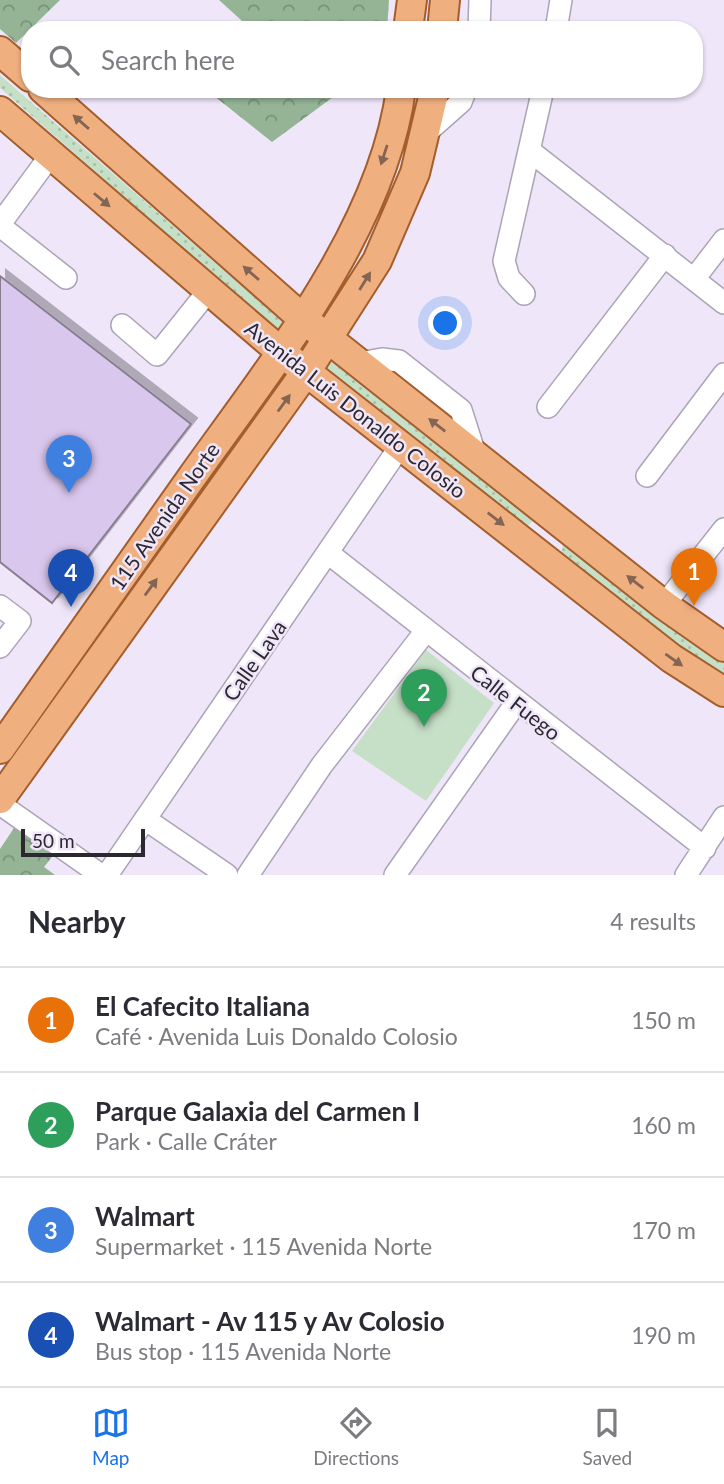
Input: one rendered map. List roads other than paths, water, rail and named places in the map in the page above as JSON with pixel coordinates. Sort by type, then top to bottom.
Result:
[{"type":"main road","points":[[409,21],[412,0]]},
{"type":"main road","points":[[443,21],[445,0]]},
{"type":"main road","points":[[0,51],[21,69]]},
{"type":"main road","name":"Avenida Luis Donaldo Colosio","points":[[53,98],[303,318],[664,605],[722,644]]},
{"type":"main road","points":[[303,318],[352,237],[385,157],[399,98]]},
{"type":"main road","points":[[328,338],[377,261],[415,173],[433,98]]},
{"type":"main road","name":"Avenida Luis Donaldo Colosio","points":[[0,111],[281,352],[671,658],[724,692]]},
{"type":"main road","name":"115 Avenida Norte","points":[[0,749],[303,318]]},
{"type":"main road","name":"115 Avenida Norte","points":[[0,799],[328,338]]},
{"type":"main road","points":[[537,551],[559,522]]},
{"type":"street","points":[[480,0],[481,21]]},
{"type":"street","points":[[558,21],[561,0]]},
{"type":"street","points":[[427,132],[463,98]]},
{"type":"street","points":[[524,294],[509,278],[504,261],[541,98]]},
{"type":"street","points":[[530,151],[724,303]]},
{"type":"street","points":[[50,156],[0,225],[66,278]]},
{"type":"street","points":[[694,279],[724,240]]},
{"type":"street","points":[[548,407],[665,255]]},
{"type":"street","points":[[122,325],[157,355],[209,290]]},
{"type":"street","points":[[647,476],[724,374]]},
{"type":"street","name":"Calle Lava","points":[[107,875],[401,445]]},
{"type":"street","points":[[664,605],[724,529]]},
{"type":"street","name":"Calle Fuego","points":[[328,553],[425,632],[705,848]]},
{"type":"street","points":[[0,606],[20,621],[0,647]]},
{"type":"street","points":[[248,875],[322,765],[425,632]]},
{"type":"street","points":[[395,875],[516,703]]},
{"type":"street","points":[[0,804],[101,875]]},
{"type":"street","points":[[686,875],[724,817]]},
{"type":"street","points":[[145,819],[227,875]]},
{"type":"place","name":"Walmart","points":[[69,493]]},
{"type":"place","name":"El Cafecito Italiana","points":[[694,606]]},
{"type":"place","name":"Walmart - Av 115 y Av Colosio","points":[[71,607]]},
{"type":"place","name":"Parque Galaxia del Carmen I","points":[[424,727]]}]
